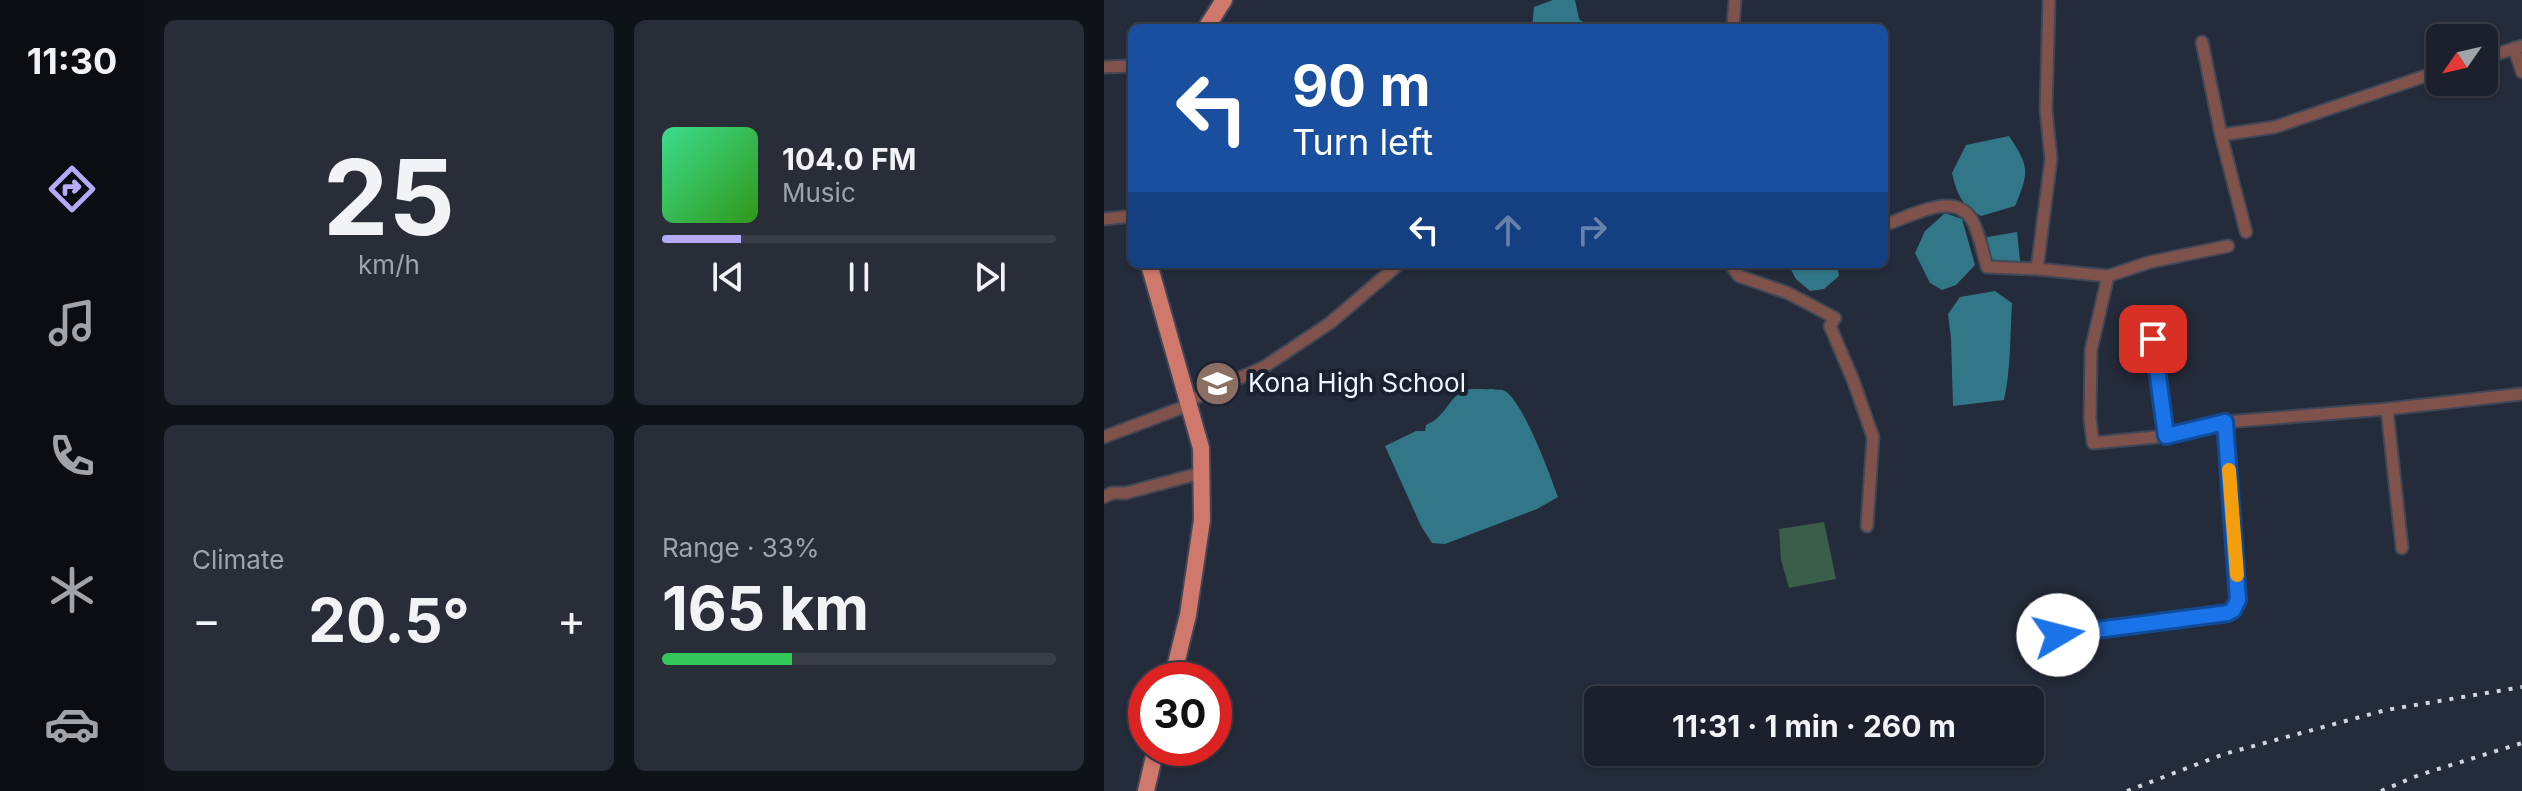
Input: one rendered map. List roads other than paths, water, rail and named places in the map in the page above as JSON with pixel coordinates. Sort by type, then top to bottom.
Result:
[{"type":"main road","points":[[1209,24],[1224,0]]},
{"type":"main road","points":[[1150,268],[1201,448],[1202,520],[1188,615],[1176,662]]},
{"type":"main road","points":[[1146,791],[1152,766]]},
{"type":"street","points":[[1733,24],[1735,0]]},
{"type":"street","points":[[2037,269],[2051,159],[2046,110],[2049,0]]},
{"type":"street","points":[[2202,42],[2221,135],[2246,232]]},
{"type":"street","points":[[2498,53],[2518,47],[2522,72]]},
{"type":"street","points":[[1104,67],[1128,66]]},
{"type":"street","points":[[2221,135],[2275,127],[2426,76]]},
{"type":"street","points":[[1888,223],[1925,209],[1955,205],[1965,210],[1974,223],[1987,267],[2108,276],[2150,262],[2228,246]]},
{"type":"street","points":[[1104,219],[1128,216]]},
{"type":"street","points":[[1104,437],[1188,403],[1264,367],[1330,323],[1394,268]]},
{"type":"street","points":[[1733,268],[1739,276],[1788,293],[1835,318],[1830,326],[1873,437],[1867,526]]},
{"type":"street","points":[[2108,276],[2091,350],[2090,419],[2093,443],[2166,436],[2225,422],[2522,394]]},
{"type":"street","points":[[2153,339],[2166,436]]},
{"type":"street","points":[[2387,409],[2402,548]]},
{"type":"street","points":[[2030,639],[2233,610],[2238,600],[2237,572],[2225,422]]},
{"type":"street","points":[[1104,497],[1201,473]]},
{"type":"water","points":[[1553,0],[1575,0],[1579,19],[1586,24],[1532,24],[1534,7]]},
{"type":"water","points":[[2009,136],[2024,163],[2023,185],[2015,206],[1981,216],[1961,198],[1952,173],[1966,145]]},
{"type":"water","points":[[1945,213],[1962,219],[1975,265],[1956,285],[1942,290],[1930,283],[1915,253],[1925,231]]},
{"type":"water","points":[[2017,232],[2021,269],[1985,272],[1975,239]]},
{"type":"water","points":[[1790,268],[1838,268],[1839,276],[1824,289],[1810,291],[1796,279]]},
{"type":"water","points":[[1995,291],[2012,303],[2004,400],[1953,406],[1948,314],[1960,297]]},
{"type":"water","points":[[1469,389],[1505,391],[1520,410],[1536,440],[1558,497],[1537,509],[1445,544],[1432,543],[1421,526],[1385,446],[1416,431],[1425,431],[1426,425],[1460,393]]},
{"type":"railway","points":[[2127,791],[2224,754],[2386,710],[2522,687]]},
{"type":"railway","points":[[2381,791],[2419,775],[2522,743]]},
{"type":"place","name":"Kona High School","points":[[1217,383]]}]
